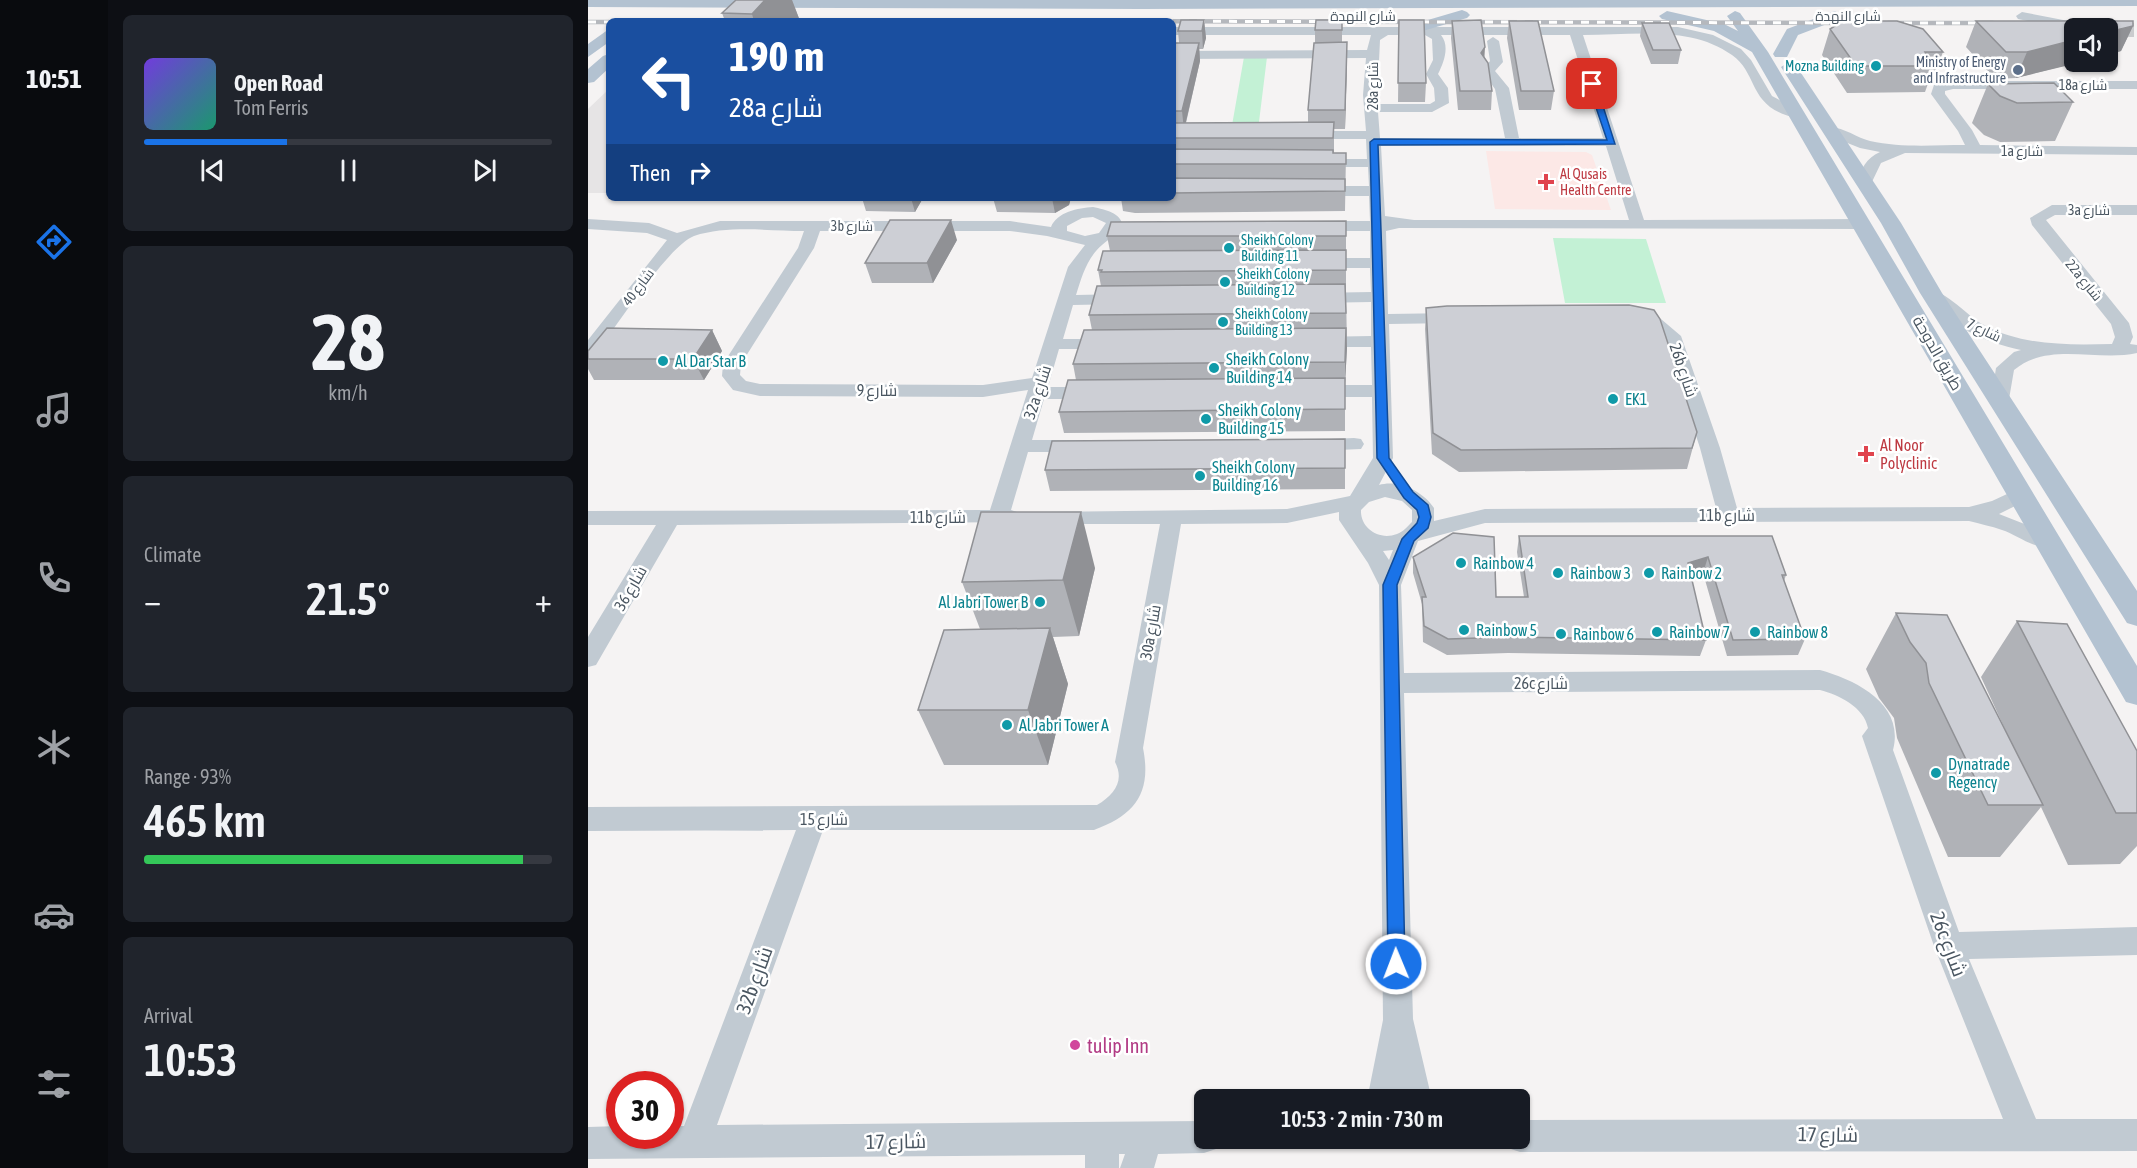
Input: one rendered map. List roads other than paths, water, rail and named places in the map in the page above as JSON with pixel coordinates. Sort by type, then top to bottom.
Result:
[{"type":"main road","points":[[790,0],[815,3]]},
{"type":"main road","name":"شارع النهدة","points":[[588,16],[652,9],[815,3],[1243,4],[1631,1],[1739,12],[1835,16],[2137,16]]},
{"type":"main road","name":"شارع النهدة","points":[[588,3],[652,9],[798,16],[1667,16],[1931,1],[2137,2]]},
{"type":"main road","points":[[1409,30],[1469,15],[1519,12],[1719,11],[1725,9],[1739,12],[1996,7],[2058,2]]},
{"type":"main road","points":[[588,10],[981,9],[1032,4]]},
{"type":"main road","name":"طريق الدوحة","points":[[1739,12],[1830,131],[1865,183],[1931,293],[2137,615]]},
{"type":"main road","points":[[774,18],[798,16]]},
{"type":"main road","points":[[848,16],[866,18]]},
{"type":"main road","points":[[1667,16],[1719,27],[1770,53],[1792,32],[1835,16]]},
{"type":"main road","points":[[588,52],[606,37]]},
{"type":"main road","name":"طريق الدوحة","points":[[1770,53],[1795,114],[2137,693]]},
{"type":"main road","points":[[588,81],[606,62]]},
{"type":"main road","points":[[588,81],[606,71]]},
{"type":"main road","points":[[1862,224],[1883,231],[1931,293]]},
{"type":"street","points":[[1179,4],[1200,0]]},
{"type":"street","points":[[1226,0],[1243,4]]},
{"type":"street","points":[[2022,16],[2064,24]]},
{"type":"street","points":[[1176,55],[1302,54],[1409,30],[1669,30],[1716,41],[1741,56],[1767,99],[1795,114]]},
{"type":"street","points":[[1371,108],[1437,107],[1442,103],[1439,84],[1432,74],[1439,60],[1438,36],[1426,30]]},
{"type":"street","points":[[1575,30],[1638,224]]},
{"type":"street","points":[[1176,31],[1374,38]]},
{"type":"street","name":"28a شارع","points":[[1374,38],[1371,108],[1377,191],[1383,458]]},
{"type":"street","points":[[1493,41],[1496,60],[1488,71],[1502,88],[1513,142]]},
{"type":"street","name":"18a شارع","points":[[1975,150],[1965,130],[1938,94],[1939,88],[1953,85],[2137,85]]},
{"type":"street","name":"18a شارع","points":[[1965,130],[1994,150]]},
{"type":"street","name":"1a شارع","points":[[1830,131],[1865,145],[1907,150],[2137,151]]},
{"type":"street","points":[[1284,135],[1513,142],[1612,142]]},
{"type":"street","name":"1a شارع","points":[[1865,183],[1867,169],[1873,160],[1907,150]]},
{"type":"street","points":[[1303,163],[1374,163]]},
{"type":"street","points":[[1305,191],[1377,191]]},
{"type":"street","points":[[1076,267],[1059,225],[1088,201]]},
{"type":"street","points":[[1103,201],[1114,226],[1103,237]]},
{"type":"street","name":"3a شارع","points":[[2042,213],[2058,210],[2137,210]]},
{"type":"street","name":"3b شارع","points":[[695,231],[720,226],[1010,226],[1087,212],[1108,216]]},
{"type":"street","name":"22a شارع","points":[[2042,213],[2038,218],[2040,225],[2120,323],[2131,350]]},
{"type":"street","points":[[1103,237],[1128,225],[1108,216]]},
{"type":"street","points":[[1305,226],[1377,223],[1414,225],[1862,224]]},
{"type":"street","points":[[588,224],[649,228],[678,239]]},
{"type":"street","name":"شارع 9","points":[[821,226],[730,370],[734,382],[749,389],[771,390],[1108,393]]},
{"type":"street","name":"3b شارع","points":[[1010,226],[1088,241],[1103,237]]},
{"type":"street","name":"شارع 40","points":[[588,352],[663,253],[678,239],[695,231]]},
{"type":"street","name":"32a شارع","points":[[998,517],[1076,267],[1086,252],[1103,237]]},
{"type":"street","points":[[1297,263],[1378,263]]},
{"type":"street","name":"شارع 7","points":[[1931,293],[1978,330],[2009,342],[2047,349],[2131,350]]},
{"type":"street","points":[[1299,298],[1380,297]]},
{"type":"street","points":[[1066,300],[1136,299]]},
{"type":"street","points":[[1381,319],[1477,318]]},
{"type":"street","name":"26b شارع","points":[[1614,318],[1655,322],[1672,336],[1710,447],[1729,516]]},
{"type":"street","points":[[1298,342],[1380,341]]},
{"type":"street","points":[[1051,344],[1122,344]]},
{"type":"street","name":"شارع 7","points":[[2001,400],[2002,376],[2011,362],[2020,356],[2047,349]]},
{"type":"street","points":[[1298,392],[1381,391]]},
{"type":"street","points":[[1294,445],[1354,444]]},
{"type":"street","points":[[1019,446],[1103,446]]},
{"type":"street","points":[[1390,585],[1413,536],[1425,517],[1423,508],[1383,458],[1349,512],[1349,522],[1378,560],[1390,585],[1398,1019],[1414,1089]]},
{"type":"street","points":[[1358,499],[1385,490],[1413,498]]},
{"type":"street","name":"11b شارع","points":[[1413,498],[1485,516],[1729,516],[1969,514],[1998,507],[2020,495]]},
{"type":"street","name":"11b شارع","points":[[588,518],[1287,516],[1358,499]]},
{"type":"street","name":"11b شارع","points":[[1969,514],[2009,524],[2047,541]]},
{"type":"street","name":"30a شارع","points":[[1131,749],[1172,516]]},
{"type":"street","name":"11b شارع","points":[[1287,516],[1357,533]]},
{"type":"street","name":"11b شارع","points":[[1413,536],[1485,516]]},
{"type":"street","name":"شارع 36","points":[[588,658],[671,518]]},
{"type":"street","points":[[1357,533],[1383,543],[1413,536]]},
{"type":"street","name":"26c شارع","points":[[1392,683],[1798,680],[1828,692],[1855,710],[1871,729],[1881,748],[1949,946],[2027,1137]]},
{"type":"street","name":"شارع 15","points":[[588,819],[1094,818],[1121,805],[1129,792],[1132,778],[1131,749]]},
{"type":"street","name":"32b شارع","points":[[694,1142],[814,819]]},
{"type":"street","points":[[1949,946],[2137,941]]},
{"type":"street","points":[[1385,1089],[1398,1019]]},
{"type":"street","name":"شارع 17","points":[[1530,1136],[1791,1133],[2027,1137],[2137,1135]]},
{"type":"street","points":[[1137,1168],[1147,1137]]},
{"type":"street","name":"شارع 17","points":[[588,1143],[910,1141],[1102,1152],[1147,1137],[1194,1137]]},
{"type":"tunnel","points":[[2120,30],[2137,30]]},
{"type":"railway","points":[[1176,21],[1855,23]]},
{"type":"railway","points":[[588,22],[606,22]]},
{"type":"railway","points":[[1888,23],[1993,23]]},
{"type":"place","name":"Mozna Building","points":[[1876,66]]},
{"type":"place","name":"Ministry of Energy and Infrastructure","points":[[2018,70]]},
{"type":"place","name":"Al Qusais Health Centre","points":[[1546,182]]},
{"type":"place","name":"Sheikh Colony Building 11","points":[[1229,248]]},
{"type":"place","name":"Sheikh Colony Building 12","points":[[1225,282]]},
{"type":"place","name":"Sheikh Colony Building 13","points":[[1223,322]]},
{"type":"place","name":"Al Dar Star B","points":[[663,361]]},
{"type":"place","name":"Sheikh Colony Building 14","points":[[1214,368]]},
{"type":"place","name":"EK1","points":[[1613,399]]},
{"type":"place","name":"Sheikh Colony Building 15","points":[[1206,419]]},
{"type":"place","name":"Al Noor Polyclinic","points":[[1866,454]]},
{"type":"place","name":"Sheikh Colony Building 16","points":[[1200,476]]},
{"type":"place","name":"Rainbow 4","points":[[1461,563]]},
{"type":"place","name":"Rainbow 3","points":[[1558,573]]},
{"type":"place","name":"Rainbow 2","points":[[1649,573]]},
{"type":"place","name":"Al Jabri Tower B","points":[[1040,602]]},
{"type":"place","name":"Rainbow 5","points":[[1464,630]]},
{"type":"place","name":"Rainbow 7","points":[[1657,632]]},
{"type":"place","name":"Rainbow 8","points":[[1755,632]]},
{"type":"place","name":"Rainbow 6","points":[[1561,634]]},
{"type":"place","name":"Al Jabri Tower A","points":[[1007,725]]},
{"type":"place","name":"Dynatrade Regency","points":[[1936,773]]},
{"type":"place","name":"tulip Inn","points":[[1075,1045]]}]
